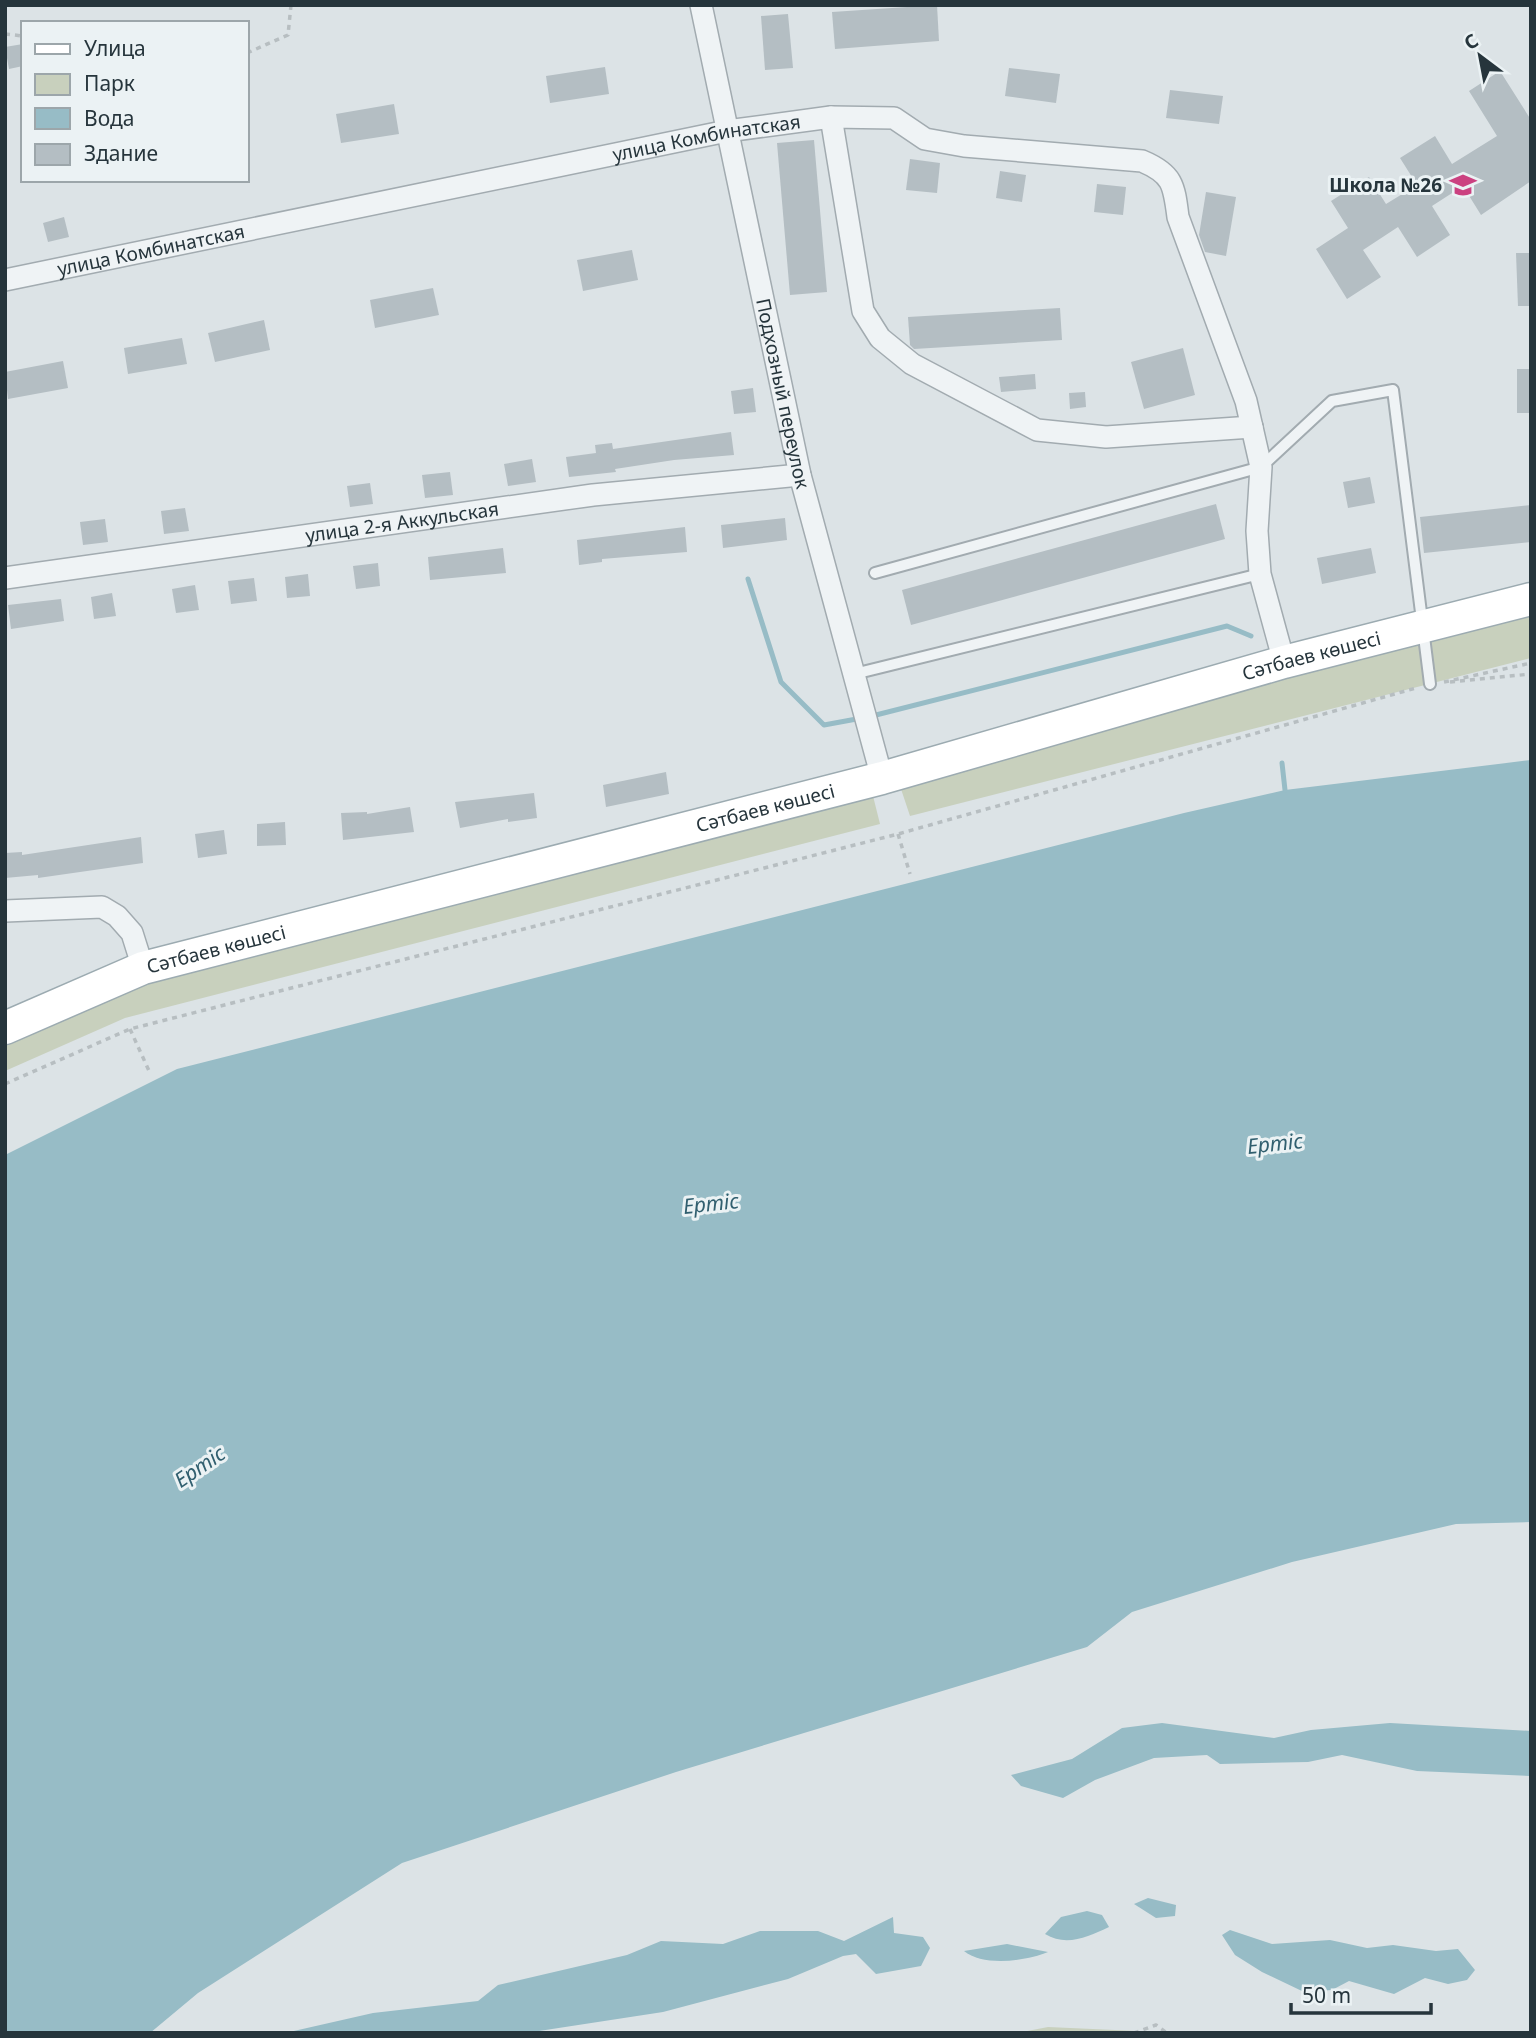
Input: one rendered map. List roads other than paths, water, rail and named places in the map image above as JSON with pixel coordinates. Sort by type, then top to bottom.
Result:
[{"type":"main road","name":"Сәтбаев көшесі","points":[[5,1028],[143,968],[882,778],[1284,662],[1531,599]]},
{"type":"street","name":"Подхозный переулок","points":[[701,5],[800,475],[882,778]]},
{"type":"street","name":"улица Комбинатская","points":[[5,280],[727,131],[831,117],[894,118],[925,139],[964,146],[1142,161],[1162,169],[1174,186],[1178,217],[1246,401],[1261,467],[1257,531],[1260,574],[1284,662]]},
{"type":"street","points":[[831,117],[863,311],[880,338],[912,364],[1037,430],[1106,437],[1252,428]]},
{"type":"street","name":"улица 2-я Аккульская","points":[[5,578],[593,495],[800,475]]},
{"type":"street","points":[[5,911],[102,907],[117,916],[132,933],[143,968]]},
{"type":"lane","points":[[875,573],[1261,467],[1332,401],[1393,390],[1430,684]]},
{"type":"lane","points":[[854,674],[1260,574]]},
{"type":"water","name":"Ертіс","points":[[1531,760],[1531,1522],[1456,1524],[1292,1562],[1132,1612],[1087,1647],[676,1772],[402,1863],[198,1993],[150,2033],[5,2033],[5,1155],[177,1069],[1184,813],[1285,790]]},
{"type":"water","points":[[1162,1723],[1274,1738],[1311,1730],[1390,1723],[1531,1731],[1531,1776],[1417,1771],[1342,1755],[1308,1762],[1220,1764],[1207,1755],[1154,1758],[1095,1780],[1063,1798],[1021,1786],[1011,1775],[1072,1759],[1122,1728]]},
{"type":"water","points":[[1148,1898],[1176,1905],[1175,1916],[1156,1918],[1134,1904]]},
{"type":"water","points":[[1087,1911],[1102,1915],[1109,1927],[1069,1940],[1045,1934],[1061,1917]]},
{"type":"water","points":[[893,1917],[894,1933],[923,1937],[930,1948],[921,1966],[876,1974],[856,1954],[843,1956],[788,1979],[663,2012],[526,2033],[285,2033],[373,2013],[478,2001],[498,1985],[627,1955],[661,1941],[723,1944],[760,1931],[818,1931],[844,1941]]},
{"type":"water","points":[[1230,1930],[1272,1944],[1330,1940],[1367,1948],[1393,1945],[1436,1951],[1458,1949],[1475,1970],[1467,1980],[1448,1984],[1425,1978],[1394,1994],[1349,1981],[1332,1990],[1304,1992],[1262,1972],[1235,1955],[1222,1935]]},
{"type":"water","points":[[1007,1944],[1048,1952],[1028,1958],[993,1961],[972,1956],[964,1951]]},
{"type":"waterway","points":[[748,579],[781,682],[824,725],[862,718]]},
{"type":"waterway","points":[[872,716],[1227,626],[1251,636]]},
{"type":"waterway","points":[[1282,763],[1285,790]]},
{"type":"place","name":"Школа №26","points":[[1463,185]]}]
